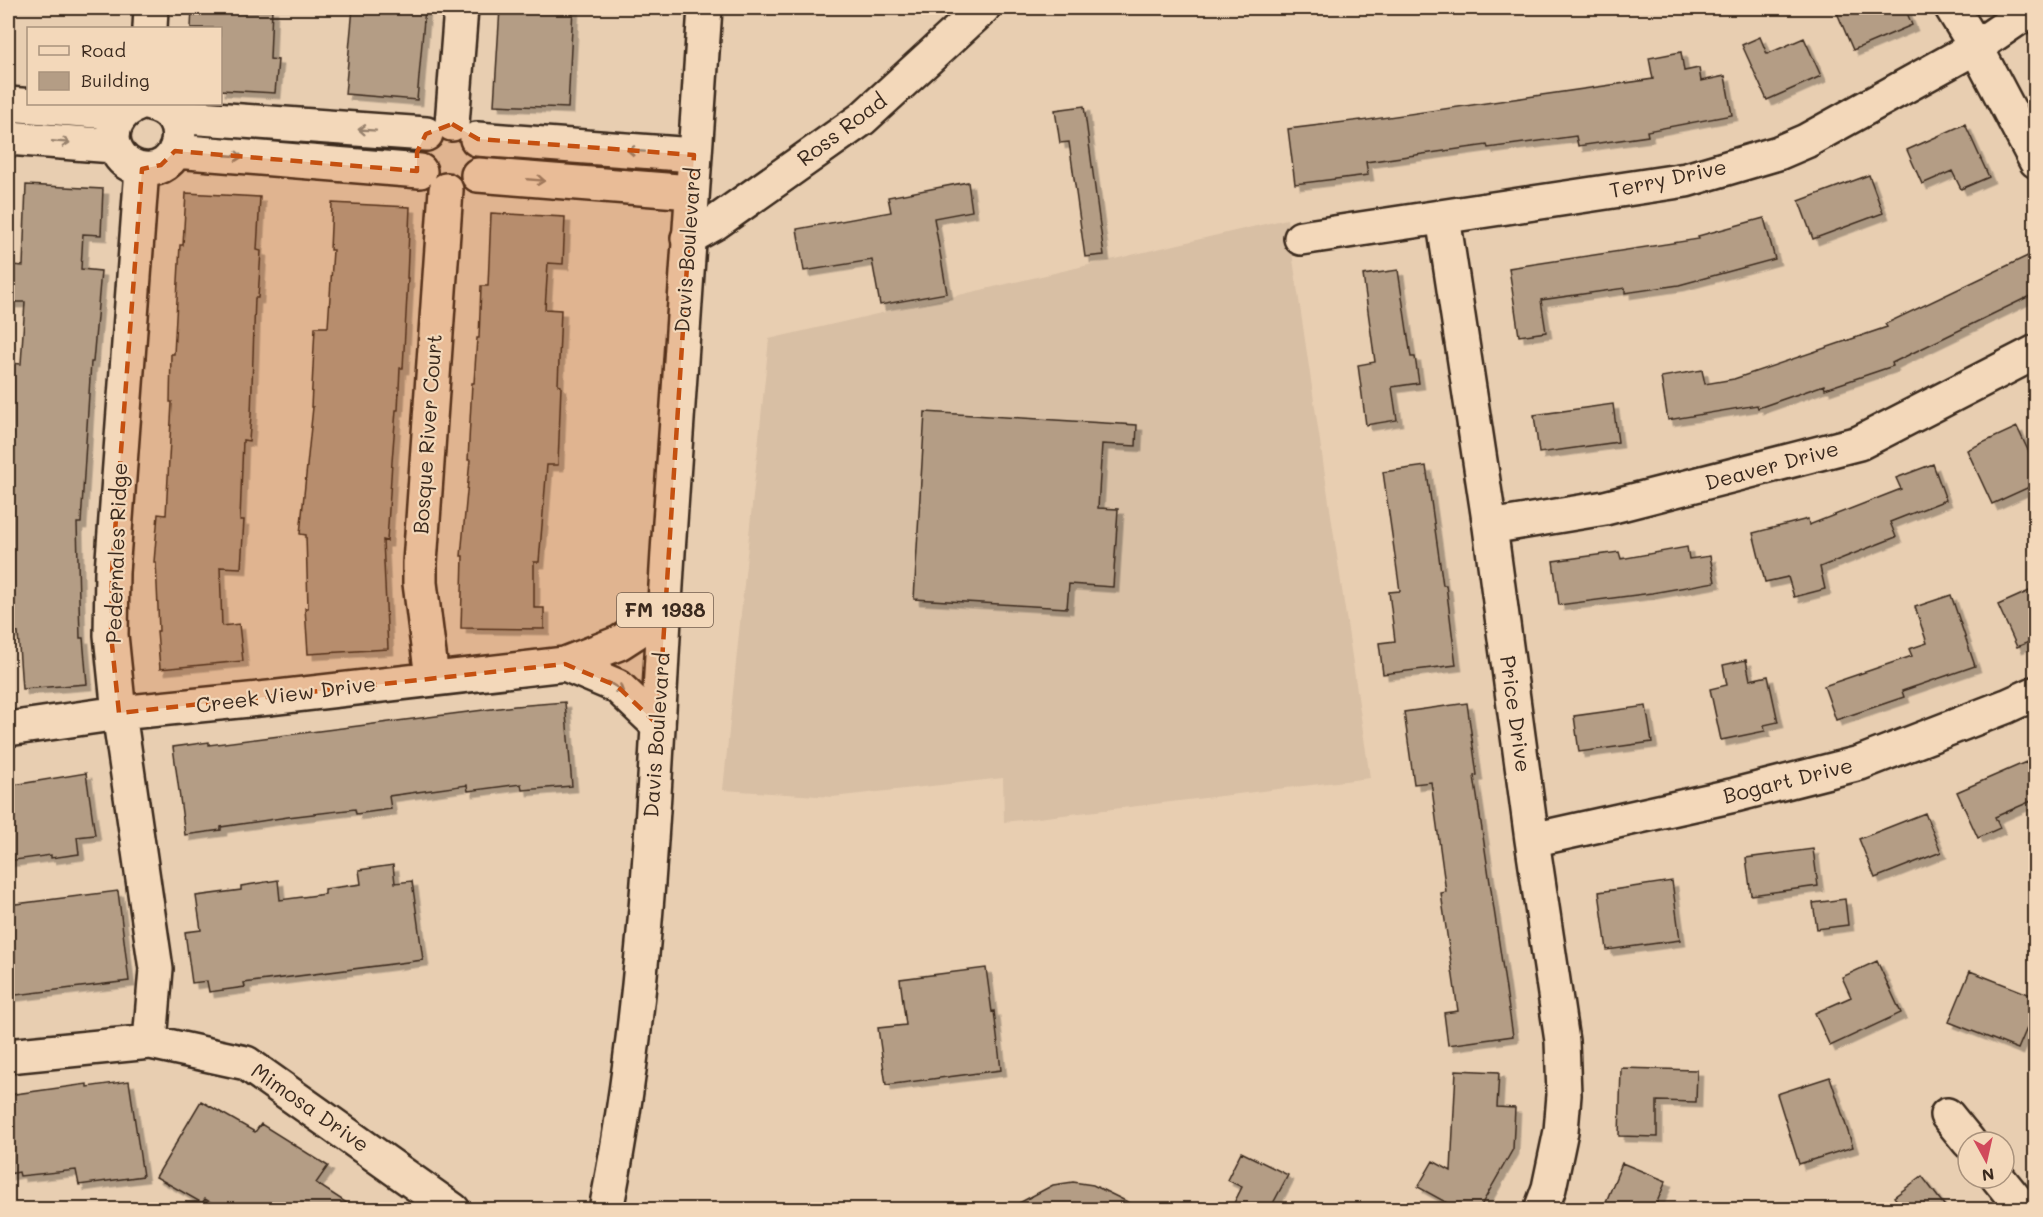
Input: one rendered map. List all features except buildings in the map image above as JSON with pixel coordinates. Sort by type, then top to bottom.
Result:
[{"type":"street","points":[[150,27],[151,8]]},
{"type":"street","points":[[452,132],[461,8]]},
{"type":"street","name":"Davis Boulevard","points":[[606,1209],[618,1147],[632,1047],[646,906],[691,192],[705,8]]},
{"type":"street","name":"Ross Road","points":[[688,238],[715,223],[862,118],[983,8]]},
{"type":"street","points":[[1952,8],[1976,47],[2036,161]]},
{"type":"street","name":"Terry Drive","points":[[1301,238],[1686,180],[1778,153],[1806,141],[1976,47],[2033,8]]},
{"type":"street","points":[[8,104],[27,105]]},
{"type":"street","points":[[36,105],[146,109],[452,132],[694,155]]},
{"type":"street","points":[[146,109],[176,122],[179,137],[175,152],[161,165],[142,169],[122,159],[114,146],[114,128],[146,109]]},
{"type":"street","points":[[452,132],[483,153],[478,175],[467,186],[446,190],[430,184],[420,171],[417,152],[452,132]]},
{"type":"street","points":[[8,138],[114,146]]},
{"type":"street","points":[[175,152],[420,171]]},
{"type":"street","name":"Pedernales Ridge","points":[[142,169],[112,572],[111,635],[119,713],[156,969],[150,1042]]},
{"type":"street","points":[[478,175],[691,192]]},
{"type":"street","name":"Bosque River Court","points":[[432,678],[420,583],[420,563],[446,190]]},
{"type":"street","name":"Price Drive","points":[[1443,217],[1490,527],[1532,840],[1562,1041],[1564,1095],[1561,1131],[1549,1188],[1541,1209]]},
{"type":"street","name":"Deaver Drive","points":[[1490,527],[1605,508],[1859,443],[2036,352]]},
{"type":"street","name":"Creek View Drive","points":[[8,729],[119,713],[565,664],[619,643],[664,614]]},
{"type":"street","name":"Creek View Drive","points":[[565,664],[617,686],[658,725]]},
{"type":"street","name":"Bogart Drive","points":[[1532,840],[1735,795],[1860,763],[2036,693]]},
{"type":"street","name":"Mimosa Drive","points":[[8,1056],[150,1042],[246,1063],[453,1209]]},
{"type":"street","points":[[1947,1115],[1959,1130]]},
{"type":"street","points":[[2008,1190],[2024,1209]]},
{"type":"highlighted area","points":[[452,124],[478,139],[694,155],[658,725],[617,686],[565,664],[119,713],[111,635],[112,572],[142,169],[161,165],[175,151],[417,171],[417,152],[426,134]]},
{"type":"shaded area","points":[[1287,219],[1370,778],[1004,822],[1003,778],[833,797],[723,790],[769,339]]}]
